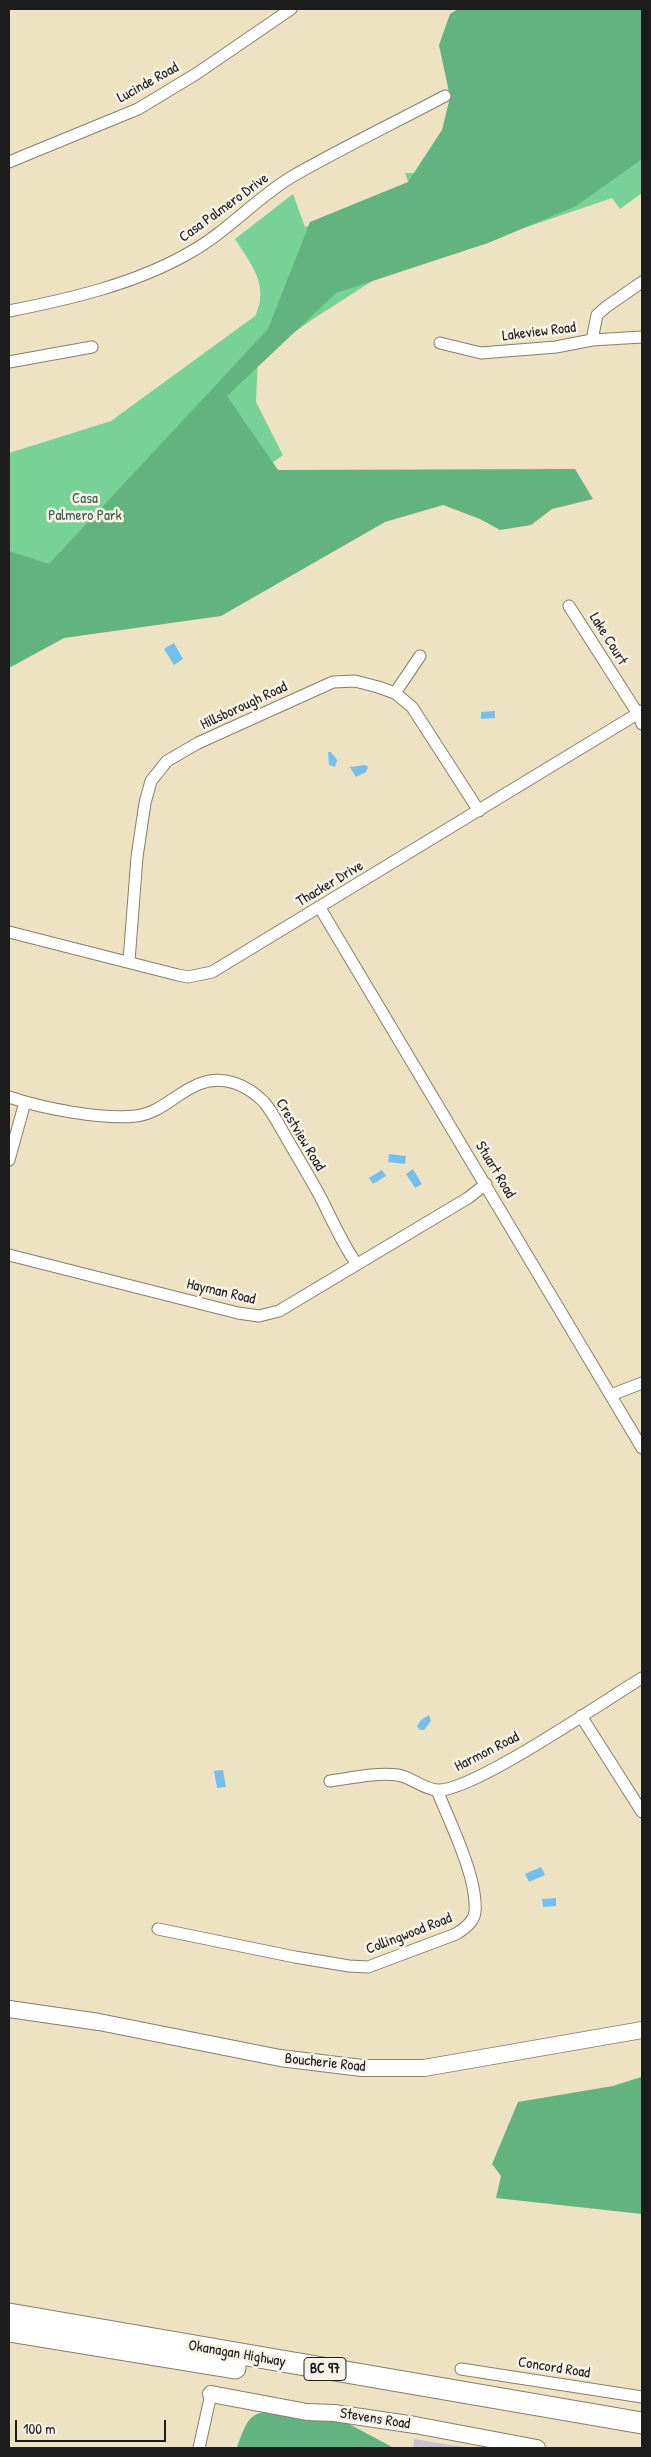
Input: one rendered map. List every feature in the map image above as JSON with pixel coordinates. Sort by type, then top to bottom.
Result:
[{"type":"highway","name":"Okanagan Highway","points":[[9,2314],[642,2423]]},
{"type":"highway","name":"Okanagan Highway","points":[[9,2330],[642,2436]]},
{"type":"main road","name":"Boucherie Road","points":[[9,2009],[100,2022],[280,2058],[362,2068],[424,2068],[642,2030]]},
{"type":"main road","name":"Stevens Road","points":[[211,2394],[306,2412],[334,2413],[415,2425],[537,2448]]},
{"type":"street","name":"Lucinde Road","points":[[9,162],[138,109],[196,74],[291,9]]},
{"type":"street","name":"Casa Palmero Drive","points":[[9,311],[49,303],[129,280],[189,254],[222,232],[292,177],[444,96]]},
{"type":"street","points":[[592,340],[597,315],[642,282]]},
{"type":"street","name":"Lakeview Road","points":[[440,343],[480,353],[556,347],[592,340],[642,337]]},
{"type":"street","points":[[9,362],[92,347]]},
{"type":"street","name":"Lake Court","points":[[569,606],[641,716]]},
{"type":"street","points":[[395,693],[420,656]]},
{"type":"street","name":"Hillsborough Road","points":[[129,961],[137,857],[145,803],[151,782],[167,761],[198,743],[333,682],[355,681],[395,693],[412,707],[479,811]]},
{"type":"street","name":"Thacker Drive","points":[[9,932],[188,977],[212,972],[641,716]]},
{"type":"street","name":"Stuart Road","points":[[320,908],[642,1448]]},
{"type":"street","name":"Crestview Road","points":[[9,1097],[25,1102],[98,1115],[133,1116],[158,1110],[200,1084],[230,1080],[247,1089],[264,1103],[322,1199],[344,1246],[356,1263]]},
{"type":"street","points":[[9,1160],[25,1102]]},
{"type":"street","name":"Hayman Road","points":[[9,1255],[238,1313],[258,1316],[279,1311],[356,1263],[468,1198],[486,1184]]},
{"type":"street","points":[[611,1395],[642,1383]]},
{"type":"street","name":"Harmon Road","points":[[437,1790],[488,1772],[642,1678]]},
{"type":"street","points":[[581,1716],[642,1812]]},
{"type":"street","points":[[330,1781],[358,1777],[398,1775],[437,1790]]},
{"type":"street","name":"Collingwood Road","points":[[158,1929],[289,1956],[349,1966],[368,1967],[456,1934],[467,1928],[475,1913],[472,1881],[437,1790]]},
{"type":"street","name":"Concord Road","points":[[461,2369],[642,2397]]},
{"type":"street","points":[[199,2448],[211,2394]]},
{"type":"shaded area","points":[[414,2439],[469,2448],[413,2448]]},
{"type":"green space","points":[[458,9],[642,9],[642,159],[576,206],[488,243],[336,293],[227,396],[278,470],[575,469],[593,499],[552,509],[531,525],[500,530],[480,519],[443,505],[385,522],[221,616],[64,638],[9,668],[9,551],[49,564],[268,329],[310,222],[408,182],[442,130],[450,97],[439,45],[450,14]]},
{"type":"green space","name":"Casa Palmero Park","points":[[642,96],[642,193],[620,209],[612,198],[377,278],[313,319],[258,358],[256,402],[283,455],[9,655],[9,453],[111,421],[255,316],[260,295],[257,276],[235,239],[293,194],[305,227],[411,190],[405,173],[505,174]]},
{"type":"green space","points":[[641,2077],[642,2214],[496,2198],[501,2176],[492,2164],[518,2102],[613,2086]]},
{"type":"green space","points":[[289,2406],[347,2423],[394,2448],[237,2448],[249,2420],[259,2413]]},
{"type":"water","points":[[174,643],[183,659],[174,665],[164,649]]},
{"type":"water","points":[[495,711],[495,718],[481,719],[481,712]]},
{"type":"water","points":[[328,752],[331,752],[337,760],[335,767],[329,765]]},
{"type":"water","points":[[365,765],[368,767],[366,772],[356,777],[350,767]]},
{"type":"water","points":[[389,1154],[406,1156],[405,1164],[388,1162]]},
{"type":"water","points":[[413,1169],[422,1184],[415,1188],[406,1174]]},
{"type":"water","points":[[382,1170],[386,1176],[373,1184],[369,1178]]},
{"type":"water","points":[[429,1715],[431,1721],[424,1730],[420,1730],[417,1726],[421,1720]]},
{"type":"water","points":[[223,1770],[226,1787],[217,1788],[214,1771]]},
{"type":"water","points":[[541,1867],[545,1875],[529,1882],[525,1874]]},
{"type":"water","points":[[556,1898],[556,1906],[543,1907],[542,1899]]}]
